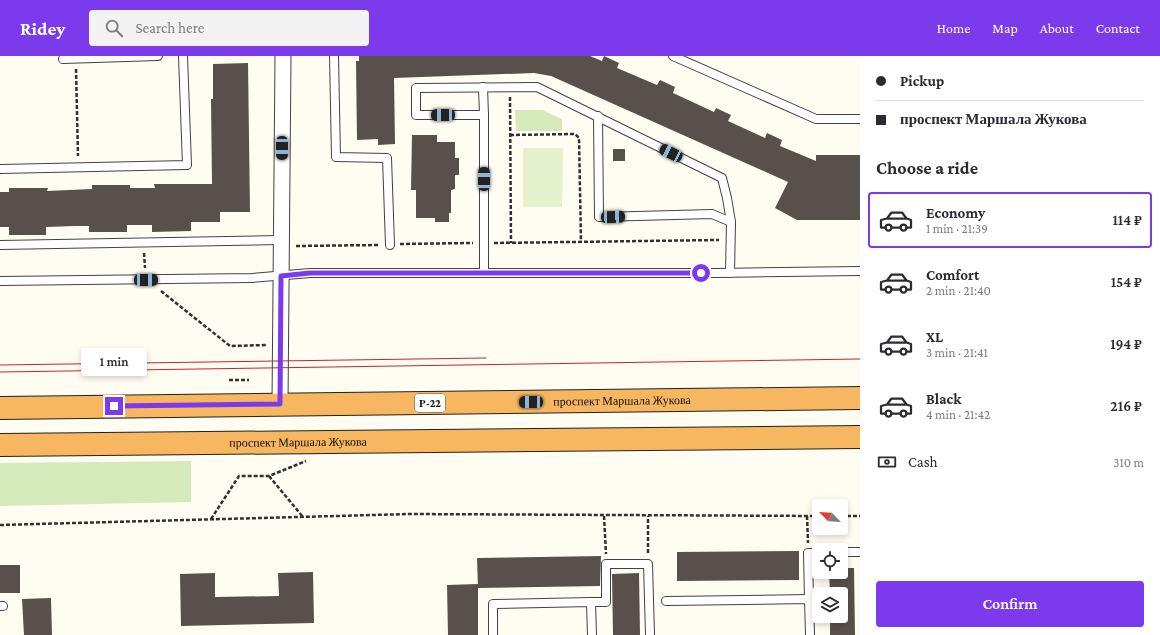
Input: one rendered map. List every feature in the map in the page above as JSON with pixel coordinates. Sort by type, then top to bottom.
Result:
[{"type":"highway","name":"проспект Маршала Жукова","points":[[0,408],[860,398]]},
{"type":"highway","name":"проспект Маршала Жукова","points":[[0,446],[859,438]]},
{"type":"street","points":[[280,404],[283,56]]},
{"type":"lane","points":[[63,59],[158,56]]},
{"type":"lane","points":[[0,169],[187,165],[183,56]]},
{"type":"lane","points":[[334,56],[336,158],[387,158],[390,244]]},
{"type":"lane","points":[[673,56],[816,119],[860,119]]},
{"type":"lane","points":[[483,87],[484,273]]},
{"type":"lane","points":[[484,115],[416,116],[416,88],[537,87],[722,178],[731,222],[730,273]]},
{"type":"lane","points":[[598,116],[599,217],[712,214],[731,222]]},
{"type":"lane","points":[[0,245],[143,242],[281,243]]},
{"type":"lane","points":[[0,281],[252,278],[310,273],[730,273],[860,271]]},
{"type":"lane","points":[[848,552],[860,552]]},
{"type":"lane","points":[[810,635],[808,553],[812,553]]},
{"type":"lane","points":[[494,635],[493,604],[606,602],[606,564],[648,564],[650,635]]},
{"type":"lane","points":[[666,601],[809,599]]},
{"type":"lane","points":[[591,602],[592,635]]},
{"type":"path","points":[[76,58],[78,167]]},
{"type":"path","points":[[509,87],[511,243]]},
{"type":"path","points":[[510,135],[575,134],[579,138],[581,242]]},
{"type":"path","points":[[281,243],[390,244],[731,240]]},
{"type":"path","points":[[143,242],[146,280],[230,346],[267,345]]},
{"type":"path","points":[[229,380],[249,380]]},
{"type":"path","points":[[211,519],[239,476],[269,476],[312,459]]},
{"type":"path","points":[[269,476],[303,517]]},
{"type":"path","points":[[0,525],[410,514],[812,516]]},
{"type":"path","points":[[604,516],[606,564]]},
{"type":"path","points":[[648,516],[648,564]]},
{"type":"path","points":[[807,516],[808,553]]},
{"type":"path","points":[[848,516],[860,516]]},
{"type":"green space","points":[[515,110],[542,110],[562,119],[562,131],[516,131]]},
{"type":"green space","points":[[523,148],[563,148],[562,207],[523,207]]},
{"type":"green space","points":[[191,461],[191,502],[0,506],[0,463]]},
{"type":"building","points":[[359,56],[590,56],[602,61],[604,56],[619,63],[617,68],[657,85],[660,80],[675,87],[673,93],[714,112],[716,108],[731,115],[728,121],[765,138],[767,133],[782,140],[780,146],[816,161],[816,155],[860,155],[860,220],[797,220],[775,208],[788,182],[551,76],[534,73],[394,78],[395,144],[378,145],[378,139],[357,140],[356,61],[359,61]]},
{"type":"building","points":[[248,63],[250,212],[220,212],[220,222],[191,222],[191,231],[152,232],[152,225],[127,225],[127,232],[89,232],[89,226],[75,226],[46,227],[46,235],[9,235],[9,227],[0,227],[0,192],[9,192],[9,188],[48,188],[47,191],[92,189],[92,185],[130,185],[130,188],[155,188],[154,184],[212,184],[211,99],[213,99],[213,64]]},
{"type":"building","points":[[412,135],[437,135],[437,142],[455,142],[455,158],[459,158],[459,175],[455,175],[455,189],[451,190],[451,213],[449,213],[449,222],[435,222],[435,218],[416,218],[416,190],[411,190]]},
{"type":"building","points":[[613,149],[625,149],[625,161],[613,161]]},
{"type":"building","points":[[799,551],[799,580],[677,581],[677,552]]},
{"type":"building","points":[[601,556],[600,586],[478,588],[477,558]]},
{"type":"building","points":[[0,565],[20,565],[20,593],[0,593]]},
{"type":"building","points":[[848,568],[854,568],[855,635],[830,635],[830,623],[848,623],[848,587],[830,587],[829,579],[848,579]]},
{"type":"building","points":[[313,572],[314,623],[181,626],[180,574],[215,573],[215,597],[279,596],[278,573]]},
{"type":"building","points":[[639,573],[640,635],[613,635],[612,574]]},
{"type":"building","points":[[478,584],[478,635],[448,635],[447,585]]},
{"type":"building","points":[[51,598],[52,635],[24,635],[22,599]]},
{"type":"tram line","points":[[0,365],[486,358]]},
{"type":"tram line","points":[[0,372],[860,359]]},
{"type":"route","points":[[114,406],[280,404],[281,276],[310,273],[701,273]]}]
